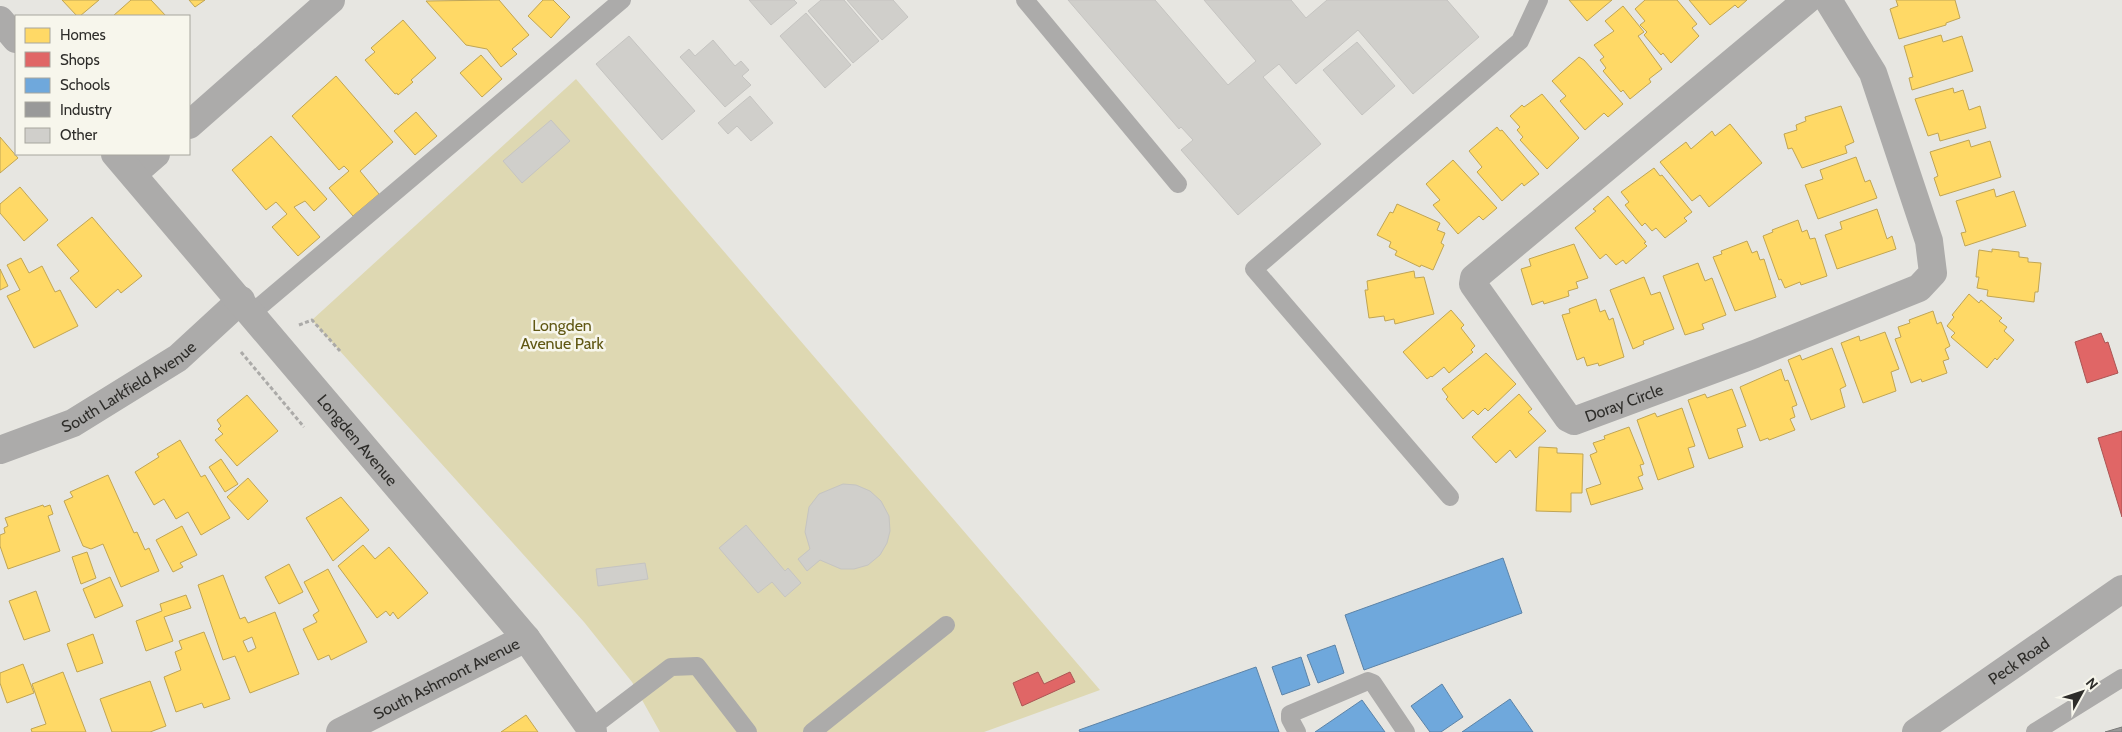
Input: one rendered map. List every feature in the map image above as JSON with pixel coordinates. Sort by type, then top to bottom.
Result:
[{"type":"street","points":[[190,124],[331,0]]},
{"type":"street","name":"Doray Circle","points":[[1807,0],[1474,278],[1473,284],[1568,418],[1574,421],[1755,354],[1918,288],[1933,273],[1929,241],[1873,73],[1828,0]]},
{"type":"street","points":[[0,20],[15,38]]},
{"type":"street","name":"Longden Avenue","points":[[116,155],[526,638],[592,730]]},
{"type":"street","points":[[133,174],[155,155]]},
{"type":"street","name":"South Larkfield Avenue","points":[[0,450],[73,423],[178,358],[246,306]]},
{"type":"street","name":"Peck Road","points":[[1916,732],[2122,589]]},
{"type":"street","name":"South Ashmont Avenue","points":[[340,732],[526,638]]},
{"type":"lane","points":[[246,306],[622,0]]},
{"type":"lane","points":[[1025,0],[1178,184]]},
{"type":"lane","points":[[1450,497],[1254,269],[1520,41],[1539,0]]},
{"type":"lane","points":[[812,732],[946,625]]},
{"type":"lane","points":[[592,730],[671,667],[697,666],[748,732]]},
{"type":"lane","points":[[2035,732],[2122,678]]},
{"type":"lane","points":[[1297,732],[1290,719],[1290,714],[1368,681],[1373,683],[1406,732]]},
{"type":"green space","name":"Longden Avenue Park","points":[[576,79],[1100,690],[984,732],[660,732],[632,682],[584,622],[312,320]]},
{"type":"building: Homes","points":[[62,0],[99,0],[81,15],[76,15]]},
{"type":"building: Homes","points":[[131,0],[151,0],[165,15],[114,15]]},
{"type":"building: Homes","points":[[189,0],[205,0],[195,7]]},
{"type":"building: Homes","points":[[499,0],[529,35],[512,49],[517,54],[501,67],[487,49],[466,45],[426,1]]},
{"type":"building: Homes","points":[[543,0],[553,0],[570,17],[551,38],[528,16]]},
{"type":"building: Homes","points":[[1569,0],[1612,0],[1587,21]]},
{"type":"building: Homes","points":[[1645,0],[1677,0],[1697,24],[1692,28],[1699,36],[1671,63],[1663,53],[1661,55],[1644,35],[1647,32],[1640,25],[1645,21],[1635,9]]},
{"type":"building: Homes","points":[[1689,0],[1747,0],[1738,8],[1735,5],[1710,25]]},
{"type":"building: Homes","points":[[1896,0],[1955,0],[1960,18],[1946,23],[1946,25],[1899,39],[1890,9],[1898,6]]},
{"type":"building: Homes","points":[[1623,6],[1644,32],[1638,36],[1662,69],[1649,79],[1651,82],[1630,99],[1623,90],[1621,92],[1603,71],[1606,68],[1600,60],[1604,57],[1594,45],[1614,31],[1605,21]]},
{"type":"building: Homes","points":[[403,20],[436,58],[411,80],[413,82],[398,95],[365,60],[375,52],[371,48]]},
{"type":"building: Homes","points":[[1941,35],[1943,42],[1962,36],[1973,71],[1912,90],[1909,78],[1913,77],[1904,46]]},
{"type":"building: Homes","points":[[481,55],[502,79],[482,97],[460,73]]},
{"type":"building: Homes","points":[[1579,57],[1584,60],[1623,104],[1608,117],[1604,113],[1585,130],[1560,101],[1566,96],[1552,81]]},
{"type":"building: Homes","points":[[336,76],[393,142],[360,171],[379,194],[353,216],[329,188],[349,171],[344,166],[339,170],[292,116]]},
{"type":"building: Homes","points":[[1953,88],[1954,93],[1963,90],[1969,110],[1980,106],[1986,128],[1940,141],[1938,133],[1928,136],[1915,99]]},
{"type":"building: Homes","points":[[1542,94],[1579,138],[1547,169],[1520,140],[1523,137],[1517,130],[1520,127],[1510,116],[1522,105],[1524,107]]},
{"type":"building: Homes","points":[[1841,106],[1854,142],[1845,146],[1847,153],[1802,168],[1792,148],[1788,149],[1784,134],[1797,130],[1796,125],[1806,121],[1805,117]]},
{"type":"building: Homes","points":[[416,112],[437,136],[415,155],[394,131]]},
{"type":"building: Homes","points":[[1730,124],[1762,163],[1709,207],[1700,195],[1692,201],[1660,162],[1686,142],[1691,149],[1712,131],[1715,136]]},
{"type":"building: Homes","points":[[1497,127],[1500,131],[1502,130],[1539,174],[1524,186],[1522,183],[1502,201],[1477,172],[1482,167],[1469,151]]},
{"type":"building: Homes","points":[[271,136],[327,199],[314,211],[305,201],[294,207],[320,237],[298,256],[272,227],[287,214],[276,202],[266,210],[232,170]]},
{"type":"building: Homes","points":[[0,137],[18,158],[0,173]]},
{"type":"building: Homes","points":[[1969,140],[1971,147],[1990,141],[2001,177],[1940,196],[1934,178],[1938,176],[1930,152]]},
{"type":"building: Homes","points":[[1856,157],[1865,182],[1870,180],[1877,198],[1818,219],[1805,185],[1823,179],[1820,170]]},
{"type":"building: Homes","points":[[1453,160],[1497,208],[1483,220],[1479,216],[1458,234],[1433,205],[1440,200],[1426,184]]},
{"type":"building: Homes","points":[[1654,168],[1692,212],[1684,218],[1687,221],[1665,238],[1656,228],[1652,231],[1645,223],[1642,226],[1625,205],[1629,202],[1621,192]]},
{"type":"building: Homes","points":[[20,187],[48,220],[24,241],[0,213],[0,204]]},
{"type":"building: Homes","points":[[1994,189],[1996,197],[2014,191],[2026,226],[1965,246],[1961,233],[1966,232],[1956,201]]},
{"type":"building: Homes","points":[[1608,196],[1646,242],[1644,243],[1647,246],[1626,264],[1623,260],[1616,265],[1606,254],[1600,259],[1575,228],[1596,211],[1593,209]]},
{"type":"building: Homes","points":[[1397,204],[1440,223],[1437,230],[1445,233],[1441,243],[1444,245],[1433,270],[1421,265],[1420,267],[1395,255],[1397,251],[1389,247],[1391,242],[1377,235],[1390,212],[1393,213]]},
{"type":"building: Homes","points":[[1877,209],[1887,239],[1892,236],[1896,249],[1837,269],[1825,235],[1842,229],[1840,222]]},
{"type":"building: Homes","points":[[92,217],[142,276],[121,293],[118,289],[96,308],[70,278],[79,271],[57,245]]},
{"type":"building: Homes","points":[[1798,220],[1802,232],[1807,230],[1810,239],[1815,238],[1827,276],[1801,285],[1800,282],[1785,288],[1781,279],[1779,280],[1763,236],[1773,232],[1772,230]]},
{"type":"building: Homes","points":[[1747,241],[1752,253],[1757,251],[1760,260],[1764,259],[1776,297],[1735,311],[1713,257],[1722,254],[1721,251]]},
{"type":"building: Homes","points":[[1574,244],[1588,278],[1576,282],[1578,288],[1568,291],[1569,296],[1544,304],[1543,301],[1532,305],[1521,269],[1531,266],[1529,259]]},
{"type":"building: Homes","points":[[1992,249],[2019,252],[2019,257],[2028,258],[2028,262],[2041,263],[2038,292],[2035,292],[2034,302],[1987,296],[1988,290],[1977,288],[1979,277],[1976,277],[1979,250],[1992,252]]},
{"type":"building: Homes","points":[[21,258],[29,273],[42,266],[55,292],[60,290],[78,326],[34,348],[7,296],[20,290],[7,265]]},
{"type":"building: Homes","points":[[1698,263],[1705,281],[1712,278],[1726,315],[1702,324],[1704,329],[1685,335],[1663,276]]},
{"type":"building: Homes","points":[[0,269],[8,286],[0,290]]},
{"type":"building: Homes","points":[[1414,271],[1415,278],[1424,277],[1434,314],[1395,324],[1394,319],[1385,321],[1384,316],[1369,318],[1365,290],[1368,290],[1367,281]]},
{"type":"building: Homes","points":[[1644,277],[1651,295],[1660,292],[1674,329],[1643,341],[1644,344],[1633,349],[1610,290]]},
{"type":"building: Homes","points":[[1969,294],[1979,303],[1981,300],[2002,318],[1999,321],[2007,327],[2004,331],[2014,340],[1997,360],[1995,358],[1987,368],[1951,337],[1955,333],[1947,326],[1954,317],[1952,315]]},
{"type":"building: Homes","points":[[1596,299],[1600,312],[1605,310],[1609,320],[1613,318],[1624,357],[1599,366],[1598,363],[1587,366],[1584,357],[1577,360],[1562,315],[1570,313],[1569,309]]},
{"type":"building: Homes","points":[[1451,310],[1464,325],[1461,328],[1475,346],[1471,350],[1473,352],[1449,373],[1444,367],[1427,379],[1403,352]]},
{"type":"building: Homes","points":[[1933,311],[1937,324],[1941,322],[1950,346],[1945,349],[1949,359],[1943,361],[1947,373],[1922,382],[1921,379],[1911,383],[1895,339],[1901,337],[1898,327],[1910,323],[1909,320]]},
{"type":"building: Homes","points":[[1885,332],[1899,369],[1891,372],[1896,391],[1863,403],[1841,343],[1859,336],[1860,341]]},
{"type":"building: Homes","points":[[1832,348],[1846,386],[1840,389],[1845,407],[1811,420],[1788,360],[1800,355],[1802,360]]},
{"type":"building: Homes","points":[[1486,353],[1516,384],[1488,411],[1485,408],[1478,415],[1473,410],[1463,419],[1446,399],[1448,397],[1442,389]]},
{"type":"building: Homes","points":[[1781,369],[1785,381],[1788,380],[1797,405],[1792,407],[1795,417],[1790,419],[1795,430],[1769,440],[1768,438],[1760,441],[1740,387]]},
{"type":"building: Homes","points":[[1732,389],[1746,426],[1737,429],[1743,447],[1709,459],[1688,400],[1705,394],[1707,398]]},
{"type":"building: Homes","points":[[1519,394],[1532,409],[1528,412],[1546,431],[1516,458],[1510,450],[1496,463],[1472,437]]},
{"type":"building: Homes","points":[[247,395],[278,431],[237,466],[215,440],[223,434],[218,429],[221,426],[217,420]]},
{"type":"building: Homes","points":[[1682,408],[1695,446],[1688,448],[1694,467],[1658,480],[1637,420],[1655,413],[1657,417]]},
{"type":"building: Homes","points":[[1629,427],[1644,464],[1640,465],[1643,475],[1638,477],[1643,489],[1591,505],[1586,489],[1601,484],[1590,455],[1597,452],[1593,443],[1605,439],[1604,436]]},
{"type":"building: Homes","points":[[180,440],[201,477],[205,475],[230,518],[201,535],[188,512],[176,519],[164,499],[154,505],[135,472],[159,457],[157,454]]},
{"type":"building: Homes","points":[[1539,447],[1557,448],[1557,453],[1583,454],[1582,493],[1571,493],[1571,512],[1536,511]]},
{"type":"building: Homes","points":[[221,459],[238,484],[225,492],[209,467]]},
{"type":"building: Homes","points":[[108,475],[134,533],[137,532],[145,550],[149,548],[159,571],[121,587],[103,544],[91,549],[83,546],[64,501],[73,497],[70,492]]},
{"type":"building: Homes","points":[[248,478],[268,501],[248,520],[227,497]]},
{"type":"building: Homes","points":[[341,497],[369,530],[333,561],[306,518]]},
{"type":"building: Homes","points":[[43,505],[44,507],[50,505],[53,514],[48,516],[60,551],[8,569],[0,546],[0,535],[5,533],[4,528],[8,526],[5,518]]},
{"type":"building: Homes","points":[[182,526],[197,555],[180,563],[183,567],[173,572],[156,540]]},
{"type":"building: Homes","points":[[363,545],[375,559],[389,547],[428,593],[398,619],[393,612],[390,616],[386,611],[377,618],[338,566]]},
{"type":"building: Homes","points":[[87,552],[96,578],[81,584],[72,557]]},
{"type":"building: Homes","points":[[289,564],[303,592],[279,604],[265,577]]},
{"type":"building: Homes","points":[[328,569],[367,642],[331,660],[329,655],[318,660],[303,629],[317,622],[313,615],[319,611],[304,582]]},
{"type":"building: Homes","points":[[223,575],[240,619],[245,617],[248,623],[275,612],[299,674],[250,693],[235,656],[223,660],[198,585]],"holes":[[[252,637],[256,648],[248,652],[243,641]]]},
{"type":"building: Homes","points":[[110,577],[123,606],[95,618],[83,589]]},
{"type":"building: Homes","points":[[36,591],[50,631],[24,640],[9,601]]},
{"type":"building: Homes","points":[[186,595],[191,608],[164,617],[173,641],[146,651],[136,621],[162,611],[160,604]]},
{"type":"building: Homes","points":[[204,632],[230,699],[204,708],[202,703],[176,712],[164,677],[181,670],[175,652],[182,649],[179,641]]},
{"type":"building: Homes","points":[[93,634],[103,663],[77,672],[67,644]]},
{"type":"building: Homes","points":[[23,664],[34,693],[7,703],[0,683],[0,673]]},
{"type":"building: Homes","points":[[63,672],[86,732],[32,732],[31,729],[46,724],[32,684]]},
{"type":"building: Homes","points":[[150,681],[166,726],[150,732],[112,732],[100,699]]},
{"type":"building: Homes","points":[[526,715],[538,732],[501,732]]},
{"type":"building: Shops","points":[[2101,333],[2105,343],[2108,342],[2118,373],[2087,383],[2075,342]]},
{"type":"building: Shops","points":[[2122,431],[2122,517],[2098,438]]},
{"type":"building: Shops","points":[[1038,672],[1044,684],[1070,672],[1075,682],[1022,706],[1013,683]]},
{"type":"building: Schools","points":[[1503,558],[1522,613],[1364,670],[1345,615]]},
{"type":"building: Schools","points":[[1335,645],[1344,673],[1318,683],[1307,655]]},
{"type":"building: Schools","points":[[1301,657],[1310,685],[1282,695],[1272,667]]},
{"type":"building: Schools","points":[[1256,667],[1279,732],[1080,732],[1079,730]]},
{"type":"building: Schools","points":[[1442,684],[1463,717],[1441,732],[1430,732],[1411,706]]},
{"type":"building: Schools","points":[[1510,699],[1533,732],[1462,732]]},
{"type":"building: Schools","points":[[1362,700],[1385,732],[1315,732]]},
{"type":"building: Industry","points":[[2122,727],[2122,732],[2105,732]]},
{"type":"building: Other","points":[[749,0],[794,0],[797,3],[771,25]]},
{"type":"building: Other","points":[[821,0],[844,0],[879,41],[853,63],[808,11]]},
{"type":"building: Other","points":[[847,0],[893,0],[908,17],[882,40]]},
{"type":"building: Other","points":[[1068,0],[1155,0],[1228,85],[1256,61],[1204,0],[1291,0],[1306,18],[1327,0],[1447,0],[1479,37],[1413,94],[1358,30],[1296,84],[1279,64],[1263,77],[1321,144],[1238,215],[1181,150],[1193,140],[1181,127],[1179,129]]},
{"type":"building: Other","points":[[806,13],[851,65],[825,88],[780,36]]},
{"type":"building: Other","points":[[629,36],[695,111],[662,140],[596,64]]},
{"type":"building: Other","points":[[713,40],[735,66],[741,61],[749,70],[742,76],[751,85],[725,107],[680,57],[689,49],[695,56]]},
{"type":"building: Other","points":[[1357,42],[1395,86],[1362,115],[1323,70]]},
{"type":"building: Other","points":[[750,96],[773,123],[751,141],[737,126],[728,134],[718,123]]},
{"type":"building: Other","points":[[551,120],[570,141],[522,183],[503,161]]},
{"type":"building: Other","points":[[843,484],[856,485],[870,491],[881,501],[889,516],[890,531],[887,543],[880,555],[868,565],[854,569],[841,569],[820,560],[807,571],[798,559],[810,549],[805,532],[809,507],[819,494]]},
{"type":"building: Other","points":[[746,525],[785,571],[788,568],[801,583],[785,597],[772,582],[758,593],[719,548]]},
{"type":"building: Other","points":[[645,563],[648,579],[598,586],[596,569]]}]
